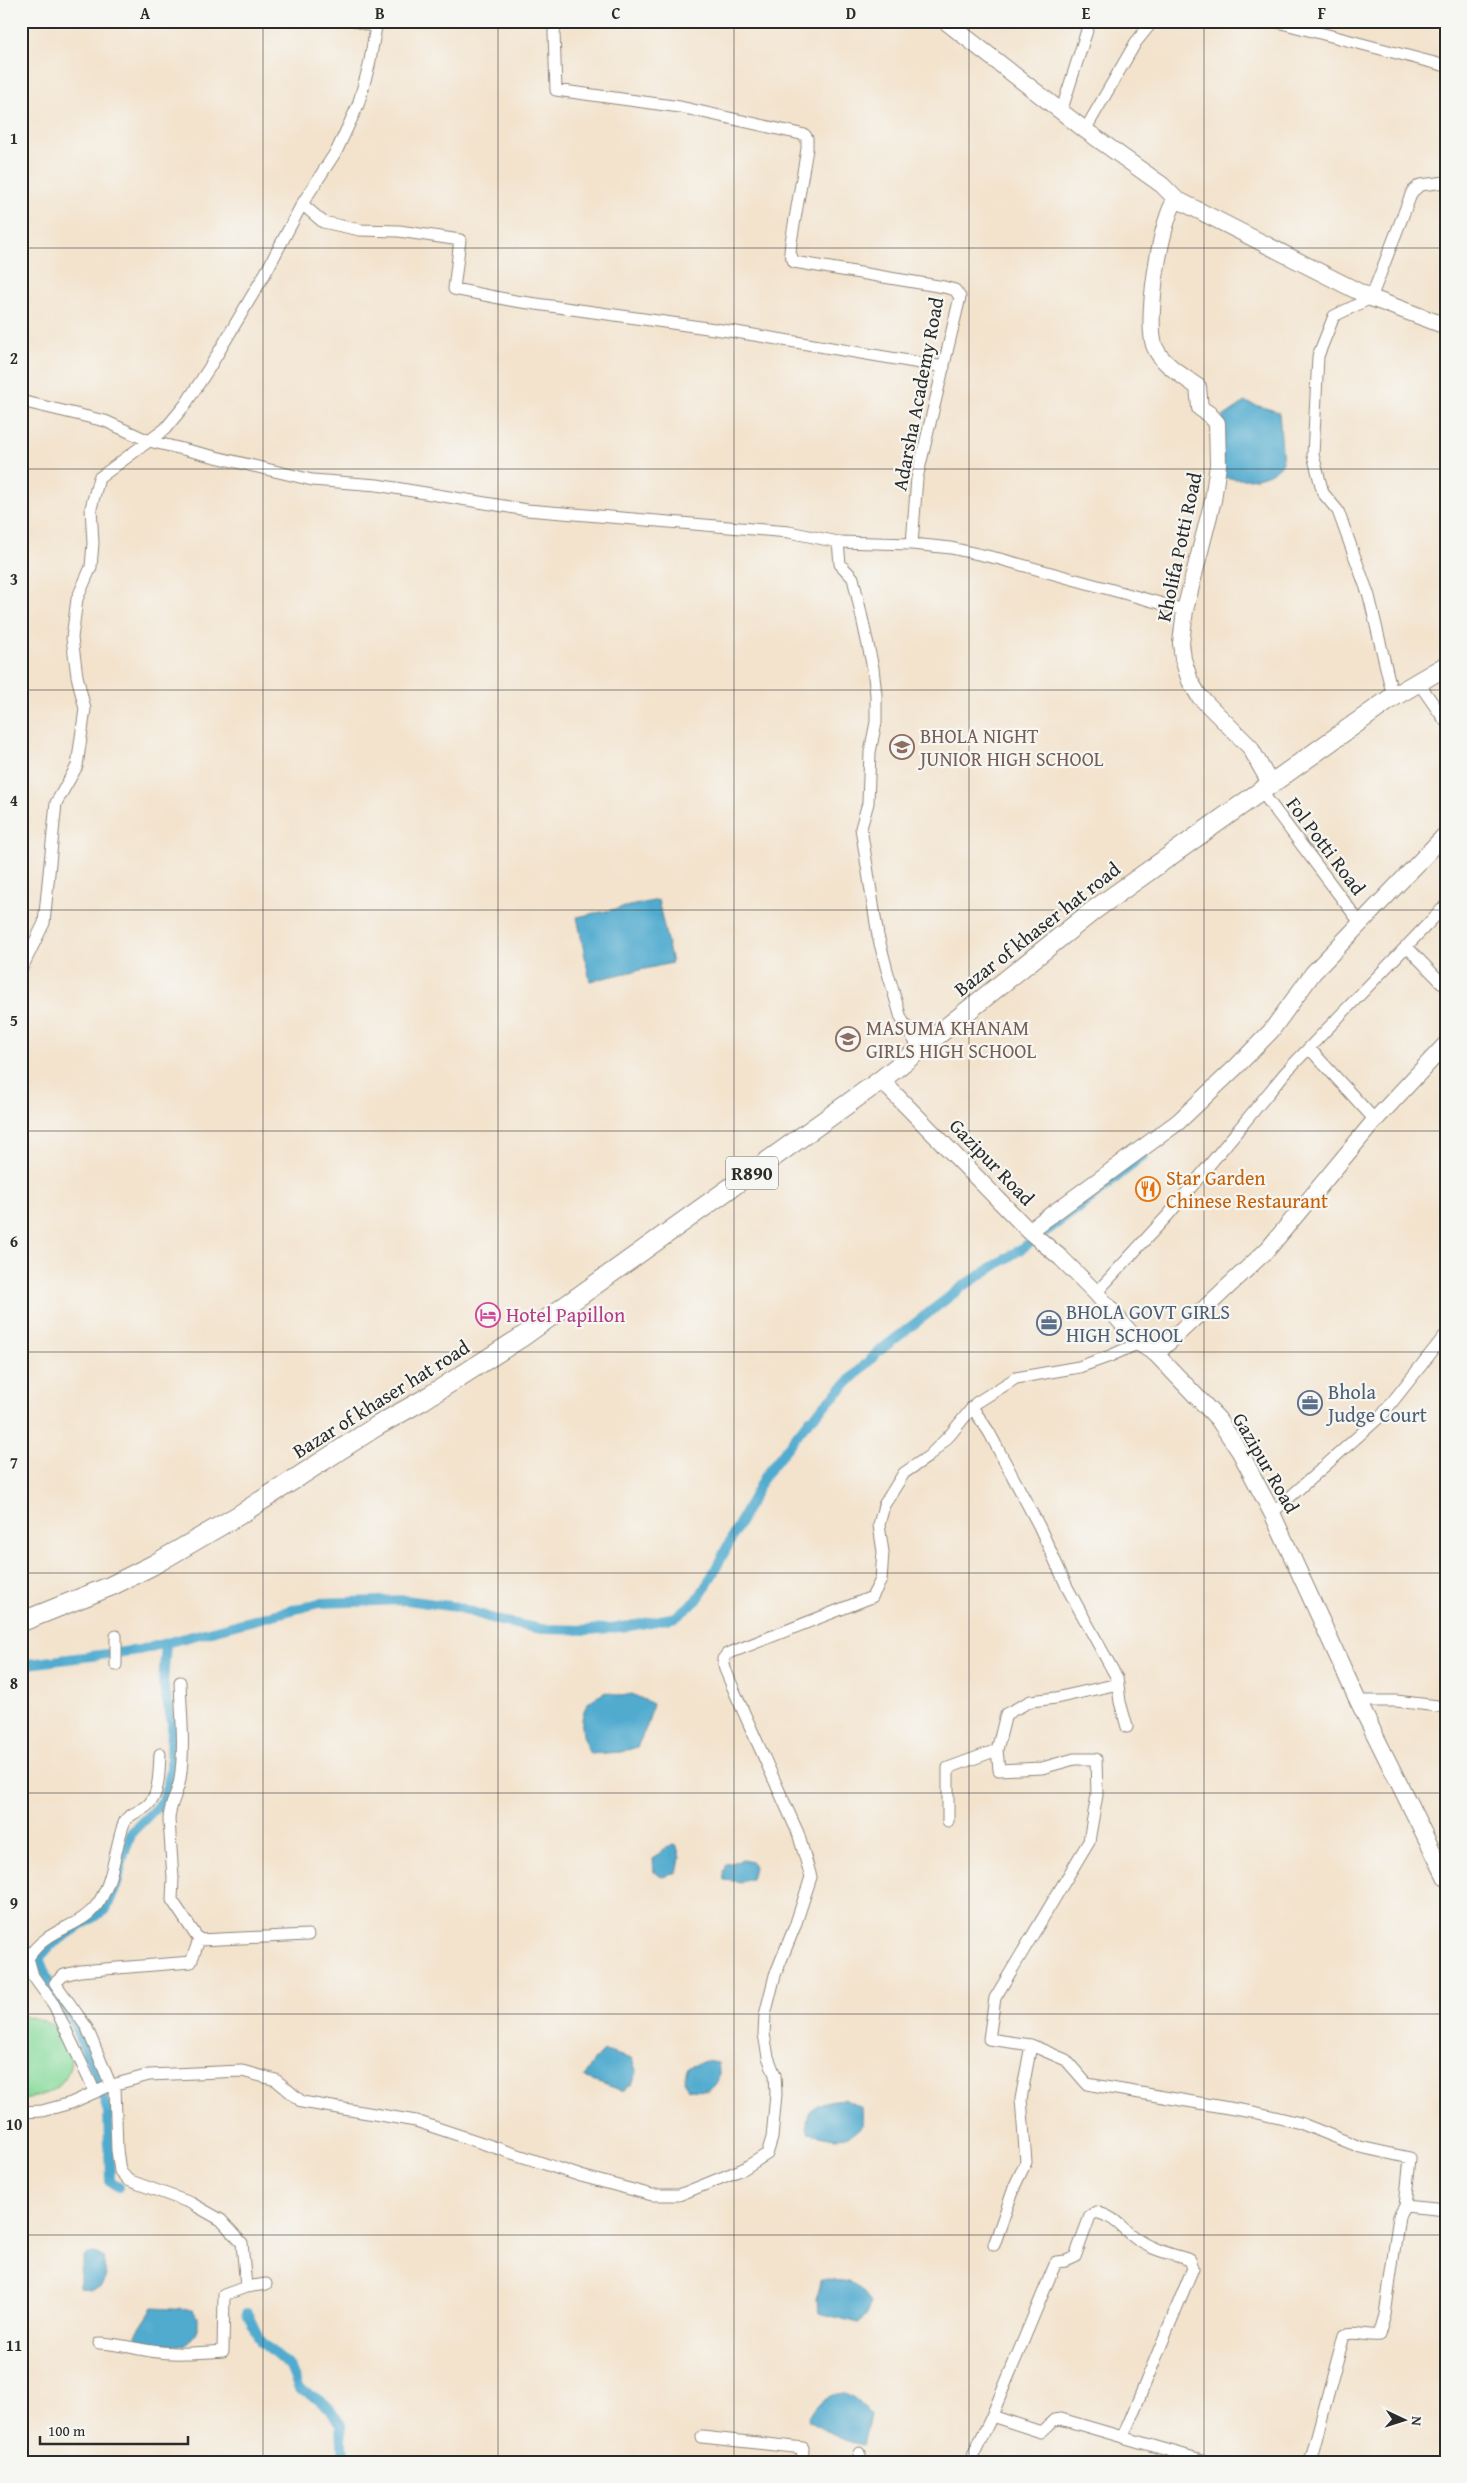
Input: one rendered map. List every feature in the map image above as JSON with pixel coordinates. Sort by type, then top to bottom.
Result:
[{"type":"main road","name":"Bazar of khaser hat road","points":[[21,1622],[111,1586],[153,1565],[239,1515],[377,1426],[423,1400],[522,1337],[882,1080],[919,1048],[1094,910],[1394,697],[1446,666]]},
{"type":"street","points":[[21,970],[44,923],[56,804],[77,766],[85,709],[77,676],[72,638],[77,599],[91,566],[93,543],[91,508],[99,478],[165,429],[185,405],[211,366],[266,272],[302,204],[337,150],[358,104],[369,66],[376,24],[355,21]]},
{"type":"street","name":"Adarsha Academy Road","points":[[557,21],[554,32],[556,90],[680,106],[805,135],[807,138],[807,149],[791,242],[790,254],[794,262],[955,290],[960,297],[917,478],[912,544]]},
{"type":"street","points":[[1061,112],[1090,21]]},
{"type":"street","points":[[1085,130],[1136,42],[1154,21]]},
{"type":"street","points":[[1274,21],[1446,66]]},
{"type":"street","points":[[946,22],[1061,112],[1162,185],[1176,200],[1371,298],[1446,326]]},
{"type":"street","points":[[1394,697],[1369,596],[1338,511],[1323,493],[1313,455],[1318,356],[1334,316],[1371,298],[1412,192],[1420,185],[1446,182]]},
{"type":"street","name":"Kholifa Potti Road","points":[[1176,200],[1170,209],[1165,224],[1157,262],[1154,346],[1176,371],[1198,387],[1200,408],[1210,414],[1217,424],[1218,465],[1213,500],[1185,610],[1181,643],[1190,681],[1199,696],[1250,747],[1266,788]]},
{"type":"street","points":[[302,204],[323,222],[360,230],[399,231],[460,240],[454,289],[515,301],[745,334],[944,367]]},
{"type":"street","points":[[21,401],[105,421],[148,441],[312,480],[340,484],[377,485],[527,510],[789,532],[838,542],[912,544],[969,551],[1185,610]]},
{"type":"street","points":[[838,542],[840,564],[853,578],[873,668],[876,695],[876,722],[870,752],[868,803],[861,828],[878,936],[901,1018],[919,1048]]},
{"type":"street","points":[[1418,682],[1446,722]]},
{"type":"street","name":"Fol Potti Road","points":[[1266,788],[1361,924]]},
{"type":"street","points":[[1029,1231],[1178,1122],[1271,1031],[1313,973],[1446,834]]},
{"type":"street","points":[[1096,1293],[1169,1214],[1278,1081],[1446,905]]},
{"type":"street","points":[[1406,946],[1446,987]]},
{"type":"street","points":[[1156,1354],[1268,1249],[1375,1120],[1446,1044]]},
{"type":"street","points":[[1309,1048],[1375,1120]]},
{"type":"street","name":"Gazipur Road","points":[[882,1080],[1029,1231],[1061,1258],[1096,1293],[1139,1343],[1156,1354],[1218,1418],[1240,1452],[1272,1512],[1358,1701],[1446,1878]]},
{"type":"street","points":[[1272,1512],[1382,1415],[1446,1334]]},
{"type":"street","points":[[21,2112],[42,2111],[71,2103],[112,2086],[149,2076],[242,2071],[276,2080],[302,2102],[416,2121],[581,2176],[652,2195],[679,2195],[743,2169],[767,2154],[772,2138],[776,2094],[775,2075],[768,2056],[764,2034],[765,2015],[776,1975],[811,1877],[798,1833],[736,1695],[725,1669],[723,1659],[727,1654],[872,1597],[881,1580],[883,1552],[880,1525],[884,1505],[904,1473],[929,1456],[950,1435],[972,1407],[1003,1384],[1016,1378],[1079,1367],[1139,1343]]},
{"type":"street","points":[[972,1407],[988,1432],[1038,1526],[1068,1588],[1117,1678],[1120,1702],[1127,1727]]},
{"type":"street","points":[[116,1636],[116,1666]]},
{"type":"street","points":[[180,1682],[182,1746],[180,1778],[169,1812],[173,1878],[172,1900],[199,1940]]},
{"type":"street","points":[[1118,1684],[1056,1698],[1031,1701],[1006,1714],[997,1750],[999,1770],[1042,1768],[1074,1759],[1096,1759],[1097,1795],[1089,1842],[995,1998],[989,2038],[1031,2045],[1066,2060],[1087,2084],[1258,2112],[1300,2123],[1360,2147],[1410,2158],[1405,2206],[1399,2216],[1384,2315],[1379,2335],[1372,2336],[1355,2332],[1344,2335],[1310,2462]]},
{"type":"street","points":[[1358,1701],[1396,1700],[1446,1707]]},
{"type":"street","points":[[948,1821],[948,1768],[997,1750]]},
{"type":"street","points":[[93,2093],[54,2005],[33,1976],[28,1958],[36,1945],[96,1906],[110,1875],[124,1822],[133,1814],[149,1805],[154,1796],[160,1754]]},
{"type":"street","points":[[199,1940],[308,1935]]},
{"type":"street","points":[[199,1940],[191,1962],[80,1971],[64,1975],[55,1983],[87,2028],[112,2086],[120,2171],[128,2180],[191,2203],[220,2220],[242,2243],[246,2287]]},
{"type":"street","points":[[994,2245],[1012,2194],[1026,2162],[1021,2099],[1031,2045]]},
{"type":"street","points":[[1405,2206],[1446,2210]]},
{"type":"street","points":[[970,2462],[991,2418],[1056,2262],[1066,2261],[1075,2257],[1090,2216],[1096,2212],[1113,2217],[1135,2239],[1156,2249],[1190,2260],[1193,2268],[1123,2437]]},
{"type":"street","points":[[100,2342],[182,2354],[222,2351],[224,2295],[246,2287],[266,2284]]},
{"type":"street","points":[[991,2418],[995,2417],[1040,2432],[1054,2420],[1061,2419],[1208,2462]]},
{"type":"street","points":[[702,2437],[802,2448],[802,2462]]},
{"type":"green space","points":[[21,2016],[44,2021],[60,2030],[70,2047],[71,2057],[70,2067],[60,2085],[44,2094],[21,2100]]},
{"type":"water","points":[[1245,402],[1279,412],[1283,463],[1270,473],[1255,478],[1222,477],[1223,417]]},
{"type":"water","points":[[658,900],[672,963],[590,981],[577,917]]},
{"type":"water","points":[[606,1692],[621,1696],[632,1694],[653,1704],[647,1726],[637,1747],[621,1752],[590,1754],[583,1735],[583,1714],[589,1702]]},
{"type":"water","points":[[674,1845],[677,1846],[680,1858],[677,1873],[662,1877],[654,1872],[653,1859],[664,1849]]},
{"type":"water","points":[[743,1860],[752,1862],[754,1867],[751,1879],[742,1882],[724,1880],[723,1873],[726,1864]]},
{"type":"water","points":[[605,2051],[632,2059],[637,2073],[632,2084],[623,2091],[584,2077],[596,2057]]},
{"type":"water","points":[[705,2061],[718,2063],[719,2075],[717,2082],[708,2090],[688,2089],[684,2080],[687,2068]]},
{"type":"water","points":[[844,2099],[862,2108],[863,2124],[856,2131],[850,2135],[838,2138],[808,2133],[808,2117],[815,2107],[828,2101]]},
{"type":"water","points":[[94,2253],[103,2257],[106,2277],[101,2286],[90,2290],[80,2288],[80,2271],[85,2255]]},
{"type":"water","points":[[820,2280],[850,2282],[865,2294],[871,2302],[866,2315],[859,2323],[819,2313],[817,2300]]},
{"type":"water","points":[[153,2308],[193,2310],[197,2317],[197,2332],[185,2346],[137,2340],[136,2334]]},
{"type":"water","points":[[845,2393],[858,2401],[870,2415],[863,2445],[834,2436],[808,2420],[822,2400],[832,2395]]},
{"type":"waterway","points":[[21,1665],[139,1650],[319,1603],[406,1600],[457,1607],[500,1621],[542,1629],[589,1630],[630,1626],[676,1617],[697,1600],[707,1585],[764,1477],[805,1425],[878,1352],[962,1287],[1024,1247],[1084,1204],[1144,1155]]},
{"type":"waterway","points":[[119,2187],[110,2182],[108,2111],[96,2074],[71,2017],[48,1981],[39,1958],[51,1945],[106,1909],[117,1884],[124,1853],[132,1832],[163,1801],[171,1771],[172,1723],[163,1683],[166,1644]]},
{"type":"waterway","points":[[247,2313],[261,2342],[290,2367],[299,2389],[316,2398],[332,2410],[341,2425],[343,2462]]},
{"type":"place","name":"BHOLA NIGHT JUNIOR HIGH SCHOOL","points":[[902,747]]},
{"type":"place","name":"MASUMA KHANAM GIRLS HIGH SCHOOL","points":[[848,1039]]},
{"type":"place","name":"Star Garden Chinese Restaurant","points":[[1148,1189]]},
{"type":"place","name":"Hotel Papillon","points":[[488,1315]]},
{"type":"place","name":"BHOLA GOVT GIRLS HIGH SCHOOL","points":[[1049,1323]]},
{"type":"place","name":"Bhola Judge Court","points":[[1310,1403]]}]
